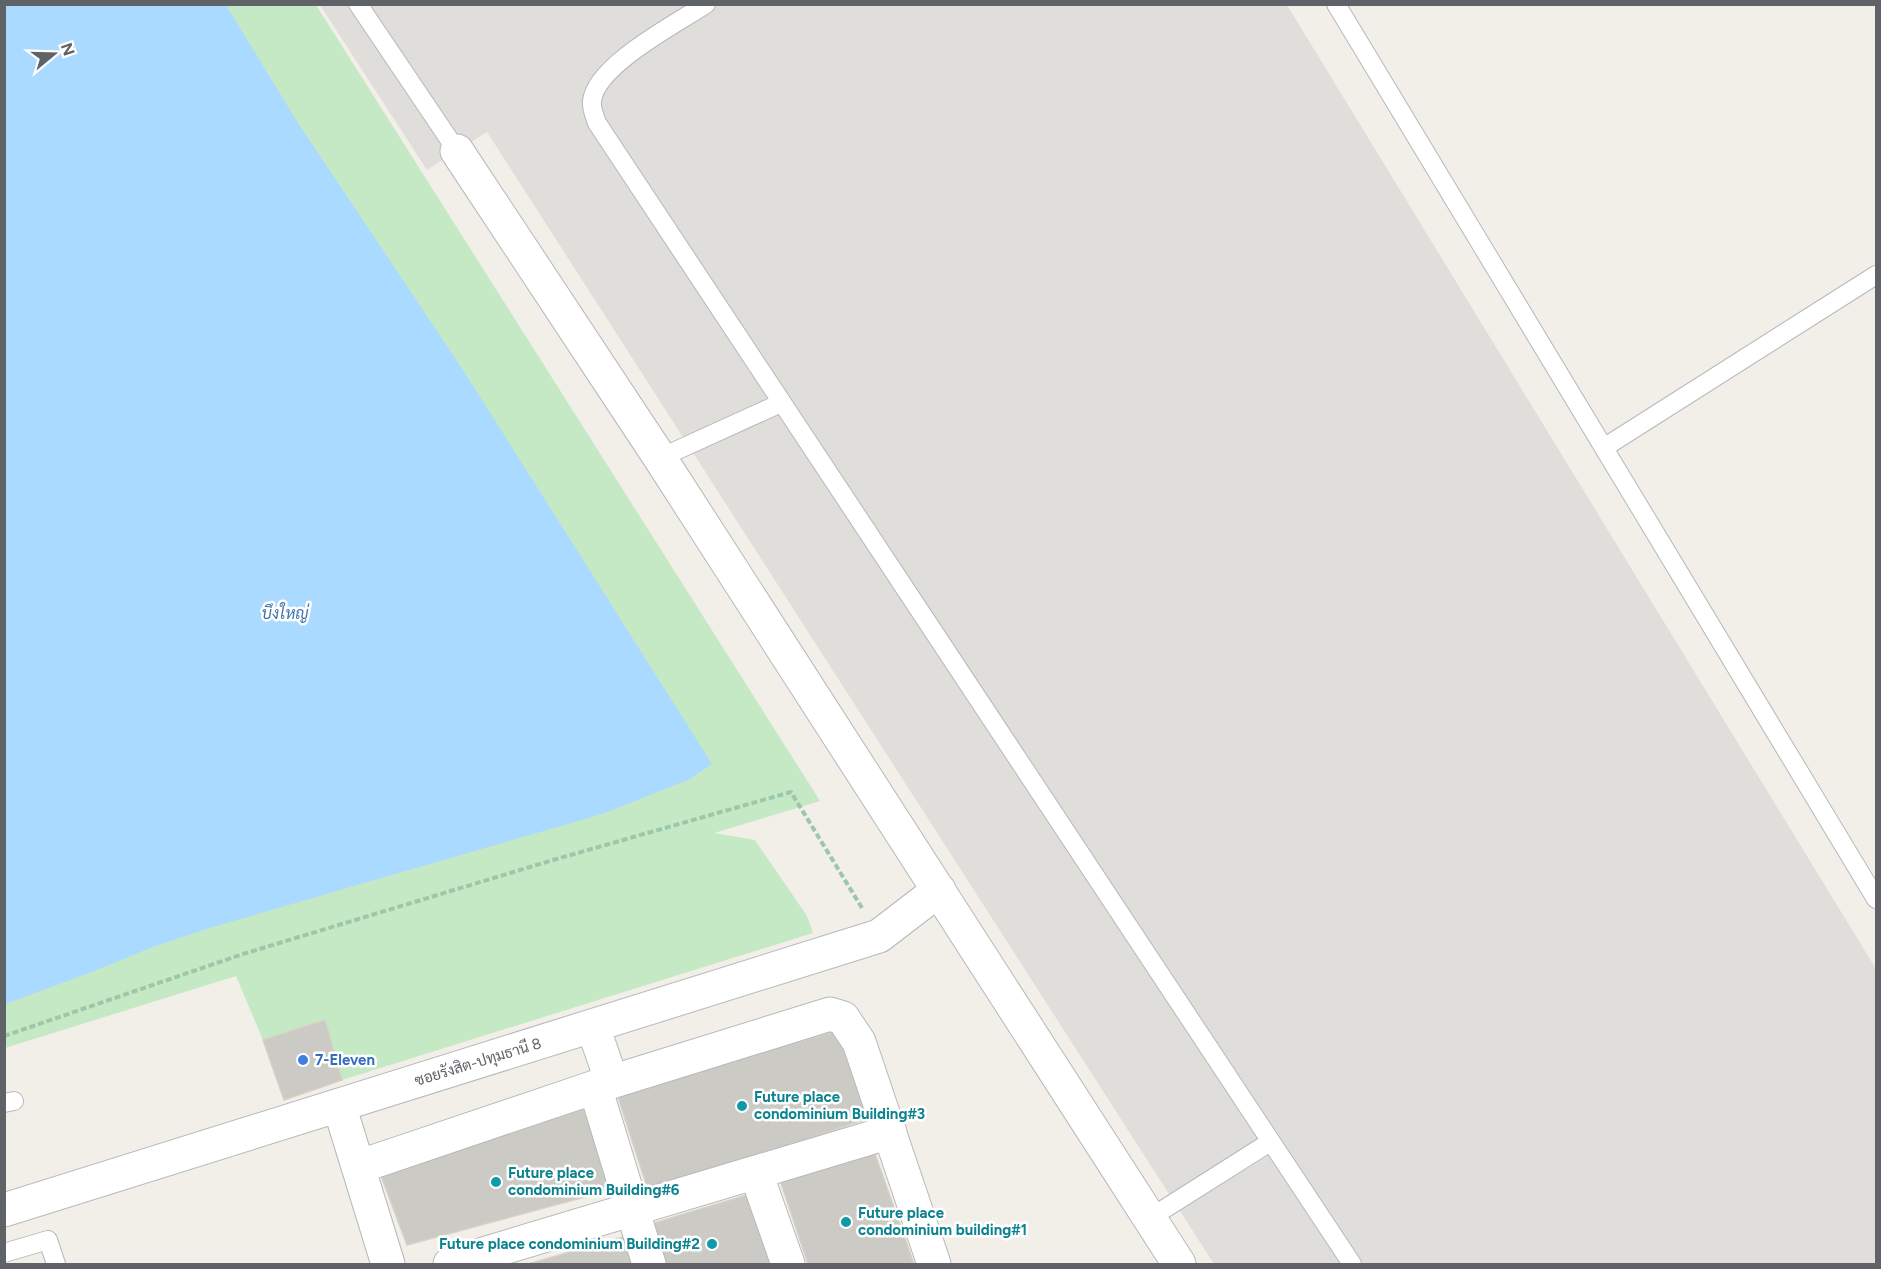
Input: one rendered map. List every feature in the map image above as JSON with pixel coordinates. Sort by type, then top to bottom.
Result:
[{"type":"street","points":[[457,150],[660,458],[1179,1264]]},
{"type":"street","name":"ซอยรังสิต-ปทุมธานี 8","points":[[4,1210],[879,936],[939,890]]},
{"type":"street","points":[[358,1167],[604,1084],[830,1014],[843,1018],[859,1042],[934,1264]]},
{"type":"street","points":[[593,1027],[632,1209],[649,1264]]},
{"type":"street","points":[[339,1105],[388,1264]]},
{"type":"street","points":[[450,1264],[505,1256],[632,1209],[890,1132]]},
{"type":"street","points":[[756,1173],[788,1264]]},
{"type":"lane","points":[[358,4],[457,150]]},
{"type":"lane","points":[[705,4],[617,62],[597,85],[592,103],[597,123],[1352,1264]]},
{"type":"lane","points":[[1336,4],[1876,899]]},
{"type":"lane","points":[[1605,447],[1876,275]]},
{"type":"lane","points":[[660,458],[781,403]]},
{"type":"lane","points":[[1150,1218],[1270,1142]]},
{"type":"lane","points":[[4,1253],[48,1240],[56,1264]]},
{"type":"path","points":[[4,1036],[254,951],[553,860],[791,792],[879,936]]},
{"type":"shaded area","points":[[320,5],[1287,5],[1876,969],[1876,1264],[1214,1264],[487,132],[427,170]]},
{"type":"green space","name":"บึงใหญ่","points":[[5,5],[316,5],[820,801],[714,833],[755,840],[807,916],[813,933],[342,1080],[325,1020],[263,1040],[236,976],[5,1048]]},
{"type":"water","name":"บึงใหญ่","points":[[5,4],[226,5],[298,123],[463,370],[712,764],[688,780],[602,814],[216,926],[150,948],[5,1004]]},
{"type":"building","name":"7-Eleven","points":[[325,1020],[342,1080],[284,1100],[263,1040]]},
{"type":"building","name":"Future place condominium Building#3","points":[[836,1031],[869,1118],[649,1193],[617,1094]]},
{"type":"building","name":"Future place condominium Building#6","points":[[583,1107],[611,1190],[407,1245],[380,1173]]},
{"type":"building","name":"Future place condominium building#1","points":[[874,1151],[914,1264],[808,1264],[780,1180]]},
{"type":"building","name":"Future place condominium Building#2","points":[[747,1195],[770,1264],[666,1264],[654,1223]]},
{"type":"building","points":[[623,1237],[632,1264],[528,1264]]},
{"type":"place","name":"7-Eleven","points":[[303,1060]]},
{"type":"place","name":"Future place condominium Building#3","points":[[742,1106]]},
{"type":"place","name":"Future place condominium Building#6","points":[[496,1182]]},
{"type":"place","name":"Future place condominium building#1","points":[[846,1222]]},
{"type":"place","name":"Future place condominium Building#2","points":[[712,1244]]}]
